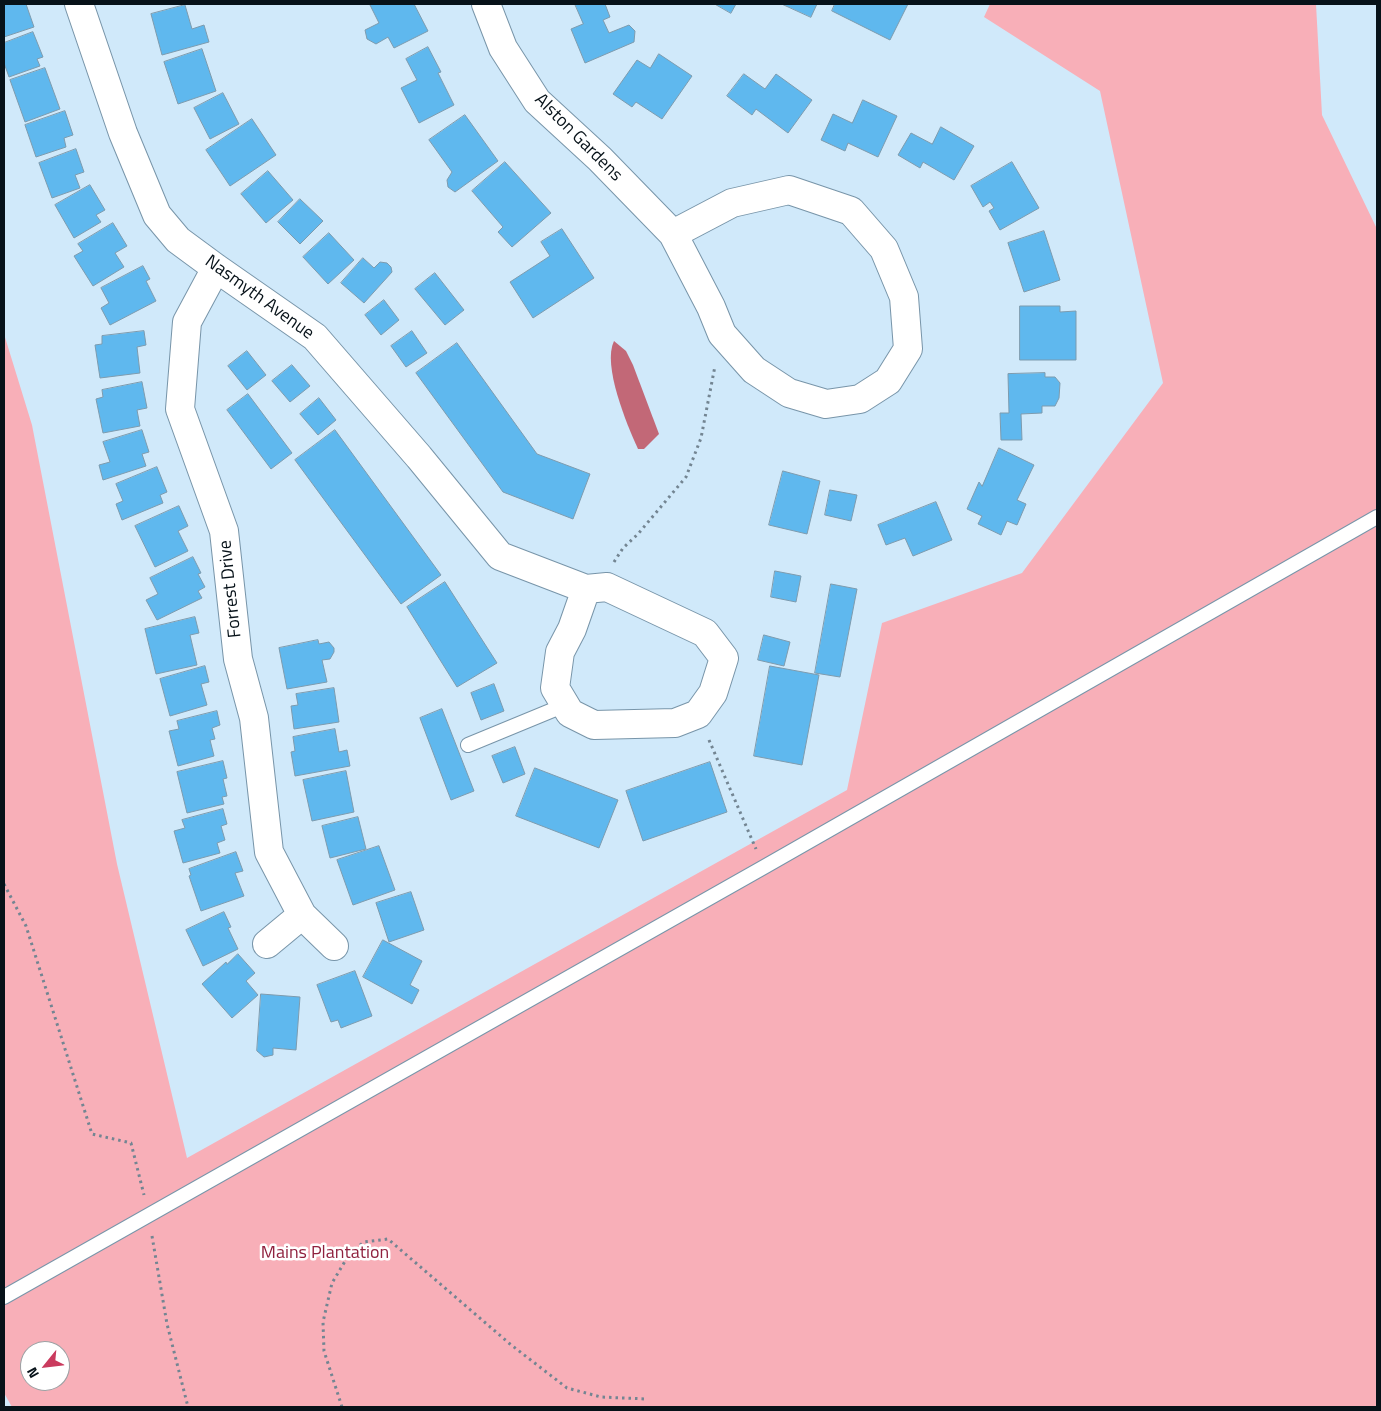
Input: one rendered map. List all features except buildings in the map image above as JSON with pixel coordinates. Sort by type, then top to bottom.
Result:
[{"type":"street","name":"Nasmyth Avenue","points":[[80,4],[123,133],[157,215],[178,240],[315,337],[420,457],[500,556],[597,588],[705,633],[724,658],[713,693],[698,714]]},
{"type":"street","name":"Alston Gardens","points":[[486,4],[503,48],[537,101],[600,159],[673,234],[711,307],[722,334],[754,370],[789,393],[826,404],[860,399],[888,381],[908,349],[904,297],[884,249],[851,211],[789,190],[732,203],[673,234]]},
{"type":"street","name":"Forrest Drive","points":[[216,268],[187,322],[180,409],[224,531],[238,658],[254,718],[269,852],[302,915],[334,946]]},
{"type":"street","points":[[597,588],[560,652],[555,688],[570,713],[594,725],[675,722],[698,714]]},
{"type":"street","points":[[267,944],[302,915]]},
{"type":"lane","points":[[4,1297],[764,867],[1377,517]]},
{"type":"lane","points":[[468,745],[565,704]]},
{"type":"path","points":[[597,588],[623,548],[638,534],[686,477],[701,438],[722,334]]},
{"type":"path","points":[[698,714],[764,867]]},
{"type":"path","points":[[4,884],[26,926],[92,1134],[130,1143],[149,1215],[167,1324],[188,1407]]},
{"type":"path","points":[[342,1407],[324,1351],[323,1322],[332,1283],[350,1253],[364,1242],[388,1239],[510,1344],[567,1388],[601,1397],[646,1399]]},
{"type":"green space","name":"Mains Plantation","points":[[990,4],[1316,4],[1322,115],[1377,229],[1377,1407],[12,1407],[4,1393],[4,334],[32,425],[117,864],[187,1158],[847,790],[882,623],[1022,573],[1163,383],[1100,91],[984,17]]},
{"type":"shaded area","points":[[614,341],[626,351],[633,365],[659,434],[644,449],[638,449],[617,395],[611,365],[611,352]]}]
